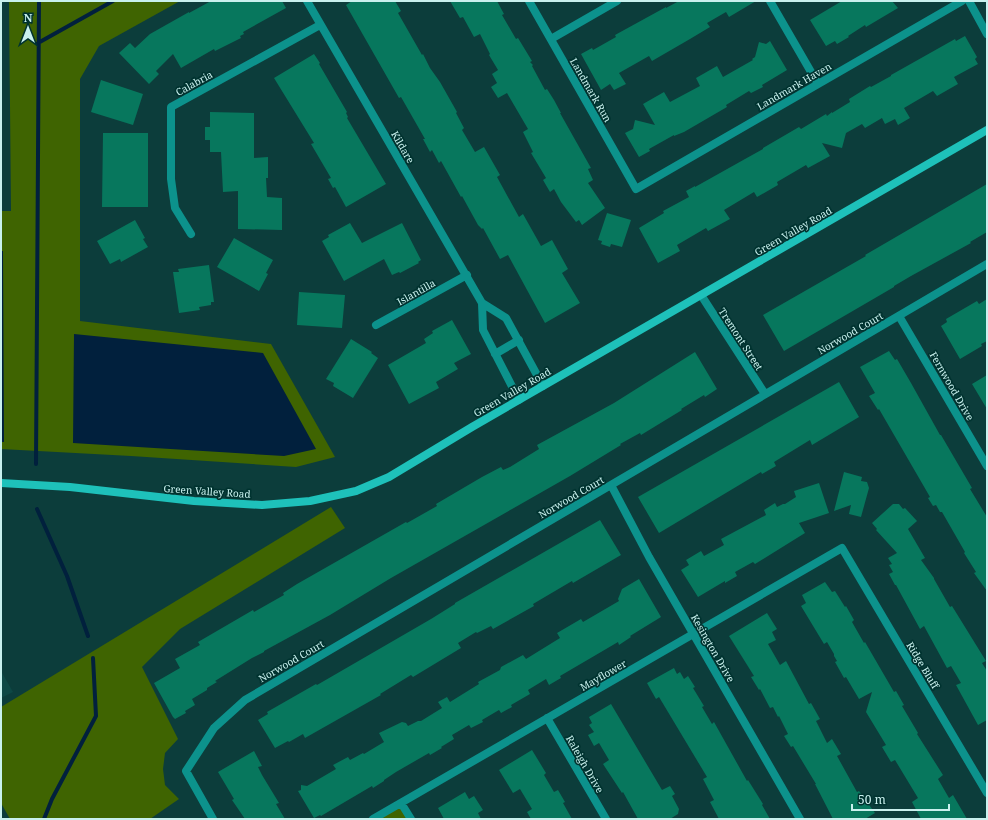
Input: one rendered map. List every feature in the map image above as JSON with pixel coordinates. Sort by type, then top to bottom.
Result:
[{"type":"street","name":"Kildare","points":[[307,1],[482,303],[483,330],[519,400]]},
{"type":"street","name":"Landmark Run","points":[[529,1],[636,189]]},
{"type":"street","points":[[551,39],[617,1]]},
{"type":"street","points":[[770,1],[818,84]]},
{"type":"street","name":"Landmark Haven","points":[[636,189],[962,1]]},
{"type":"street","points":[[969,1],[987,34]]},
{"type":"street","name":"Calabria","points":[[192,234],[175,208],[171,179],[171,107],[320,25]]},
{"type":"street","name":"Green Valley Road","points":[[1,483],[70,487],[194,502],[262,505],[310,502],[356,491],[388,477],[987,130]]},
{"type":"street","name":"Norwood Court","points":[[213,819],[186,771],[214,728],[245,700],[987,264]]},
{"type":"street","name":"Islantilla","points":[[376,325],[467,276]]},
{"type":"street","name":"Tremont Street","points":[[701,295],[765,394]]},
{"type":"street","name":"Kildare","points":[[482,303],[506,318],[543,386]]},
{"type":"street","name":"Fernwood Drive","points":[[899,316],[987,466]]},
{"type":"street","points":[[495,354],[519,340]]},
{"type":"street","name":"Kesington Drive","points":[[612,485],[649,556],[800,819]]},
{"type":"street","name":"Mayflower","points":[[373,819],[842,548]]},
{"type":"street","name":"Ridge Bluff","points":[[842,548],[987,793]]},
{"type":"street","name":"Raleigh Drive","points":[[547,718],[606,819]]},
{"type":"street","points":[[402,803],[411,819]]},
{"type":"shaded area","points":[[1,671],[13,692],[1,698]]},
{"type":"green space","points":[[9,1],[180,1],[99,46],[80,79],[80,321],[271,344],[335,457],[296,467],[1,449],[1,211],[11,211]]},
{"type":"green space","points":[[331,507],[345,528],[180,629],[142,667],[178,739],[165,753],[163,769],[165,785],[179,799],[150,819],[10,819],[1,803],[1,707]]},
{"type":"green space","points":[[401,803],[411,819],[373,819]]},
{"type":"water","points":[[1,251],[3,251],[4,442],[1,442]]},
{"type":"water","points":[[74,334],[263,353],[316,449],[284,456],[73,443]]},
{"type":"building","points":[[211,1],[282,1],[286,8],[243,32],[244,34],[240,36],[241,38],[215,51],[214,49],[181,68],[173,54],[156,71],[159,74],[149,84],[119,53],[130,43],[135,48],[150,34]]},
{"type":"building","points":[[352,1],[395,1],[401,11],[398,13],[457,112],[456,113],[464,128],[462,130],[475,152],[484,147],[500,175],[497,177],[519,217],[523,214],[541,246],[552,240],[568,269],[562,273],[580,303],[545,323],[508,255],[500,259],[483,228],[482,229],[478,225],[462,196],[461,197],[441,161],[439,163],[432,150],[430,152],[423,139],[425,139],[401,97],[399,98],[346,5]]},
{"type":"building","points":[[450,1],[497,1],[504,14],[502,15],[516,39],[518,38],[532,61],[530,62],[533,65],[532,66],[545,90],[547,89],[554,100],[591,168],[588,169],[593,180],[588,183],[605,208],[582,225],[579,220],[576,222],[561,202],[554,189],[550,192],[543,180],[546,178],[531,153],[533,152],[523,132],[528,129],[507,93],[498,98],[491,87],[497,83],[492,74],[498,70],[489,55],[490,54],[480,34],[474,37],[463,17],[460,18]]},
{"type":"building","points":[[679,1],[756,1],[729,17],[726,12],[707,23],[710,27],[652,61],[649,56],[619,73],[626,84],[614,90],[610,84],[601,90],[581,54],[592,48],[593,50],[616,37],[615,35]]},
{"type":"building","points":[[842,1],[892,1],[898,8],[866,27],[865,25],[837,44],[835,41],[826,46],[810,20]]},
{"type":"building","points":[[965,36],[977,57],[975,59],[978,64],[954,77],[958,84],[937,96],[933,91],[904,108],[910,118],[898,125],[895,119],[885,124],[882,118],[865,128],[862,124],[846,133],[842,148],[822,143],[830,156],[808,168],[806,165],[777,182],[778,185],[757,197],[754,192],[724,210],[730,219],[708,231],[706,228],[677,245],[680,251],[658,263],[639,228],[664,213],[663,211],[689,197],[686,191],[763,149],[799,127],[801,129],[826,114],[827,116],[850,102],[849,99],[870,86],[871,87],[891,76],[955,39],[956,41]]},
{"type":"building","points":[[770,41],[787,70],[762,85],[763,87],[751,93],[749,91],[726,105],[727,107],[684,132],[674,135],[649,149],[650,151],[639,157],[625,133],[633,129],[635,120],[655,125],[643,104],[664,92],[670,102],[700,86],[696,78],[717,66],[723,77],[753,60],[752,59],[755,57],[759,42],[766,44]]},
{"type":"building","points":[[314,54],[347,112],[347,118],[386,184],[346,207],[335,187],[333,188],[328,179],[331,178],[311,144],[314,143],[274,78]]},
{"type":"building","points":[[101,80],[143,94],[133,125],[91,112]]},
{"type":"building","points":[[210,112],[254,113],[254,158],[268,157],[268,178],[266,178],[267,197],[282,198],[282,230],[238,229],[238,191],[223,192],[221,152],[210,152],[210,140],[205,140],[205,127],[210,127]]},
{"type":"building","points":[[103,133],[148,133],[148,207],[102,207]]},
{"type":"building","points":[[987,184],[987,232],[970,242],[971,243],[911,276],[784,351],[763,315]]},
{"type":"building","points":[[607,213],[631,220],[622,247],[611,244],[610,247],[601,244],[602,241],[598,240]]},
{"type":"building","points":[[135,220],[145,238],[143,239],[148,247],[121,262],[120,259],[110,264],[97,241]]},
{"type":"building","points":[[350,223],[362,243],[402,223],[421,260],[418,262],[419,263],[400,273],[399,272],[392,275],[384,259],[344,281],[322,241],[329,237],[328,235]]},
{"type":"building","points":[[234,238],[273,260],[266,273],[268,274],[259,291],[217,267]]},
{"type":"building","points":[[209,265],[214,302],[211,302],[211,305],[199,307],[200,310],[179,313],[173,272],[179,272],[178,269]]},
{"type":"building","points":[[299,292],[345,295],[342,328],[297,325]]},
{"type":"building","points":[[987,299],[987,341],[981,344],[982,346],[960,359],[941,326],[947,322],[946,319],[977,301],[979,304]]},
{"type":"building","points":[[452,320],[471,354],[454,363],[458,369],[436,382],[439,388],[409,404],[388,365],[426,343],[424,339],[433,333],[432,331]]},
{"type":"building","points":[[351,339],[372,352],[371,353],[378,358],[353,398],[333,386],[334,383],[326,379]]},
{"type":"building","points":[[889,351],[895,360],[897,359],[972,488],[970,489],[987,517],[987,591],[974,573],[976,572],[942,512],[940,512],[936,505],[933,506],[928,498],[930,497],[879,409],[878,410],[869,396],[875,393],[860,367]]},
{"type":"building","points":[[695,352],[717,389],[705,397],[704,395],[641,435],[640,433],[620,444],[621,445],[570,476],[391,578],[330,615],[252,658],[215,681],[217,682],[192,699],[195,705],[185,711],[186,713],[175,719],[173,717],[154,683],[180,668],[175,659],[200,645],[198,642],[253,610],[254,612],[284,595],[283,593],[297,584],[437,506],[436,504],[482,477],[501,467],[503,470],[510,467],[539,449],[537,445],[614,403]]},
{"type":"building","points":[[987,375],[987,409],[972,384]]},
{"type":"building","points":[[839,382],[859,417],[812,445],[810,440],[774,462],[776,466],[762,474],[761,472],[659,533],[638,497]]},
{"type":"building","points":[[844,472],[862,477],[861,481],[867,482],[869,488],[861,517],[849,514],[851,505],[834,511]]},
{"type":"building","points":[[819,483],[829,513],[799,523],[805,533],[755,564],[753,562],[735,572],[737,576],[725,583],[725,581],[698,597],[681,570],[689,565],[686,560],[701,551],[704,556],[724,545],[721,539],[766,515],[764,510],[775,503],[777,507],[785,504],[796,497],[794,491]]},
{"type":"building","points":[[893,504],[899,504],[903,509],[905,508],[917,521],[908,529],[925,558],[921,560],[986,661],[982,663],[987,671],[987,720],[978,725],[956,685],[961,683],[951,666],[947,668],[924,626],[920,629],[889,574],[893,572],[889,565],[892,564],[888,558],[897,553],[876,530],[877,529],[872,523]]},
{"type":"building","points":[[600,520],[621,555],[573,583],[572,581],[533,604],[534,606],[493,629],[491,626],[477,633],[476,632],[458,643],[461,648],[413,677],[411,675],[380,694],[381,695],[305,738],[303,734],[275,748],[258,720],[268,714],[267,712],[316,684],[317,685],[431,619],[455,603]]},
{"type":"building","points":[[639,579],[661,617],[630,636],[631,637],[619,645],[618,642],[560,676],[561,678],[549,685],[546,679],[528,690],[530,694],[511,705],[512,707],[501,713],[499,710],[482,720],[483,722],[471,728],[469,725],[452,735],[454,739],[441,747],[442,748],[430,755],[429,753],[396,772],[373,788],[372,786],[321,816],[320,815],[314,818],[298,791],[301,790],[301,785],[307,786],[336,769],[333,765],[348,757],[350,760],[363,753],[364,754],[384,742],[379,733],[402,722],[406,723],[408,726],[421,721],[442,708],[438,702],[447,697],[450,702],[479,684],[478,682],[500,670],[501,667],[523,655],[526,659],[560,638],[557,633],[581,619],[583,622],[619,601],[618,599],[622,589]]},
{"type":"building","points":[[825,582],[832,592],[835,591],[845,607],[846,606],[854,620],[852,622],[864,643],[865,642],[894,692],[896,691],[904,705],[902,706],[918,733],[917,734],[943,775],[938,779],[949,798],[953,795],[967,819],[921,819],[912,802],[918,798],[895,760],[891,762],[882,747],[886,745],[866,712],[872,692],[859,699],[835,662],[837,661],[827,642],[824,644],[801,606],[806,603],[802,595]]},
{"type":"building","points":[[767,613],[777,629],[772,632],[776,640],[768,644],[780,665],[786,661],[809,704],[811,703],[820,719],[816,721],[827,743],[832,739],[841,754],[837,756],[857,792],[859,791],[875,813],[865,819],[833,819],[816,784],[793,746],[791,747],[784,736],[788,734],[779,716],[778,717],[773,707],[770,708],[760,689],[759,690],[751,677],[754,676],[729,636]]},
{"type":"building","points":[[674,668],[677,674],[680,672],[684,679],[688,676],[695,687],[693,688],[704,706],[702,707],[712,724],[714,722],[747,781],[748,780],[763,804],[762,805],[770,819],[719,819],[710,802],[714,800],[703,779],[707,777],[659,697],[656,699],[647,683]]},
{"type":"building","points":[[611,704],[662,790],[670,786],[675,794],[672,796],[679,809],[678,814],[670,819],[638,819],[623,792],[622,793],[603,764],[609,760],[599,743],[594,746],[588,735],[594,732],[589,725],[592,723],[589,717]]},
{"type":"building","points":[[532,750],[546,773],[544,775],[554,792],[558,790],[565,802],[563,803],[572,819],[531,819],[527,812],[532,809],[520,789],[513,793],[499,770]]},
{"type":"building","points":[[254,751],[262,766],[258,767],[279,803],[276,804],[285,819],[245,819],[232,800],[234,799],[218,772]]},
{"type":"building","points":[[465,792],[469,799],[474,796],[483,810],[478,813],[481,819],[444,819],[438,808]]},
{"type":"waterway","points":[[36,464],[39,1]]},
{"type":"waterway","points":[[38,43],[113,1]]},
{"type":"waterway","points":[[37,509],[67,576],[88,636]]},
{"type":"waterway","points":[[44,819],[52,799],[96,716],[93,658]]}]
